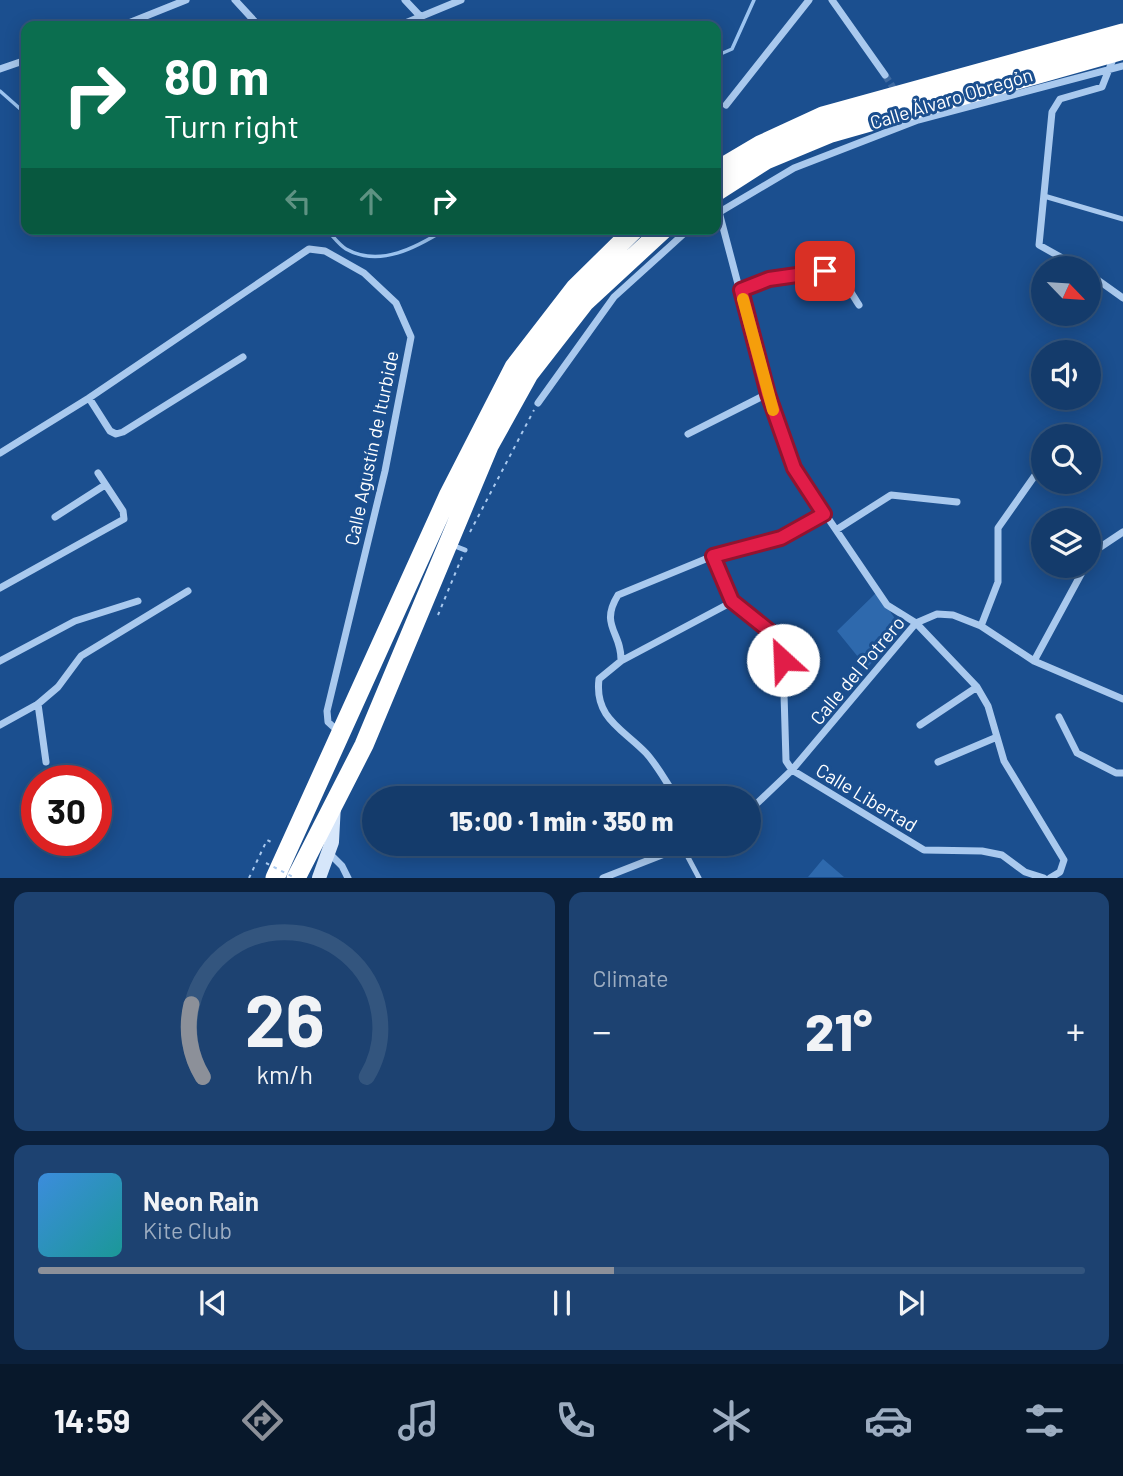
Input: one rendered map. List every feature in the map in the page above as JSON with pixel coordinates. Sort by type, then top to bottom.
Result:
[{"type":"highway","points":[[721,168],[760,145],[823,116],[1123,33]]},
{"type":"highway","points":[[721,189],[765,160],[831,133],[1118,59]]},
{"type":"highway","points":[[270,870],[288,850],[449,494],[514,367],[575,288],[629,235]]},
{"type":"highway","points":[[296,877],[321,847],[334,802],[364,745],[456,547],[489,446],[529,374],[584,302],[657,235]]},
{"type":"main road","points":[[319,877],[321,847]]},
{"type":"street","points":[[134,21],[186,0]]},
{"type":"street","points":[[235,0],[254,21]]},
{"type":"street","points":[[405,0],[420,16]]},
{"type":"street","points":[[409,21],[461,0]]},
{"type":"street","points":[[726,104],[809,0]]},
{"type":"street","points":[[832,0],[885,75]]},
{"type":"street","points":[[1059,256],[1039,245],[1055,104],[1060,99],[1102,87],[1118,59]]},
{"type":"street","name":"Calle Álvaro Obregón","points":[[721,211],[794,168],[916,119],[1118,59]]},
{"type":"street","points":[[0,69],[21,62]]},
{"type":"street","points":[[721,223],[768,394],[794,468],[887,605],[916,623],[977,687],[988,706],[1003,761],[1064,860],[1060,872],[1050,877]]},
{"type":"street","points":[[538,403],[614,297],[681,235]]},
{"type":"street","name":"Calle Agustín de Iturbide","points":[[0,453],[89,398],[309,249],[325,251],[363,273],[396,303],[411,337],[384,471],[327,711],[328,722],[339,733]]},
{"type":"street","points":[[741,290],[769,279],[825,271],[839,277],[859,305]]},
{"type":"street","points":[[1101,283],[1123,298]]},
{"type":"street","points":[[89,398],[110,431],[116,434],[243,357]]},
{"type":"street","points":[[688,434],[768,394]]},
{"type":"street","points":[[0,588],[124,519],[123,511],[98,473]]},
{"type":"street","points":[[981,626],[998,582],[998,528],[1031,481]]},
{"type":"street","points":[[55,517],[105,485]]},
{"type":"street","points":[[836,530],[891,495],[957,502]]},
{"type":"street","points":[[621,661],[621,652],[609,623],[610,608],[618,595],[713,556],[781,538],[824,514]]},
{"type":"street","points":[[1101,547],[1123,532]]},
{"type":"street","points":[[713,556],[732,601],[777,637],[783,660],[786,761],[792,770]]},
{"type":"street","points":[[1034,661],[1079,578]]},
{"type":"street","points":[[0,725],[38,704],[58,687],[81,656],[188,591]]},
{"type":"street","points":[[0,661],[75,621],[138,601]]},
{"type":"street","points":[[669,786],[646,753],[615,728],[597,696],[599,680],[621,661],[732,601]]},
{"type":"street","name":"Calle del Potrero","points":[[761,800],[792,770],[916,623],[937,614],[953,615],[981,626],[1034,661],[1123,699]]},
{"type":"street","points":[[920,725],[977,687]]},
{"type":"street","points":[[38,704],[46,762]]},
{"type":"street","points":[[1059,718],[1077,753],[1116,773],[1123,773]]},
{"type":"street","points":[[938,762],[997,737]]},
{"type":"street","name":"Calle Libertad","points":[[792,770],[923,850],[982,851],[1002,855],[1025,872],[1044,877]]},
{"type":"street","points":[[321,847],[348,877]]},
{"type":"street","points":[[603,877],[657,856]]},
{"type":"lane","points":[[1044,196],[1123,219]]},
{"type":"lane","points":[[690,856],[699,877]]},
{"type":"path","points":[[438,615],[456,547],[469,534],[538,403]]},
{"type":"path","points":[[249,877],[267,840],[288,850]]},
{"type":"path","points":[[270,870],[296,877]]},
{"type":"shaded area","points":[[877,592],[902,629],[867,668],[837,631]]},
{"type":"shaded area","points":[[823,859],[844,877],[808,877]]},
{"type":"waterway","points":[[721,54],[732,49],[754,0]]},
{"type":"waterway","points":[[0,91],[21,110]]},
{"type":"waterway","points":[[332,235],[346,249],[372,256],[398,253],[435,235]]},
{"type":"tunnel","points":[[885,75],[896,92]]},
{"type":"slow traffic","points":[[743,299],[773,410]]},
{"type":"route","points":[[783,660],[777,637],[732,601],[713,556],[781,538],[824,514],[794,468],[768,394],[741,290],[769,279],[825,271]]}]
